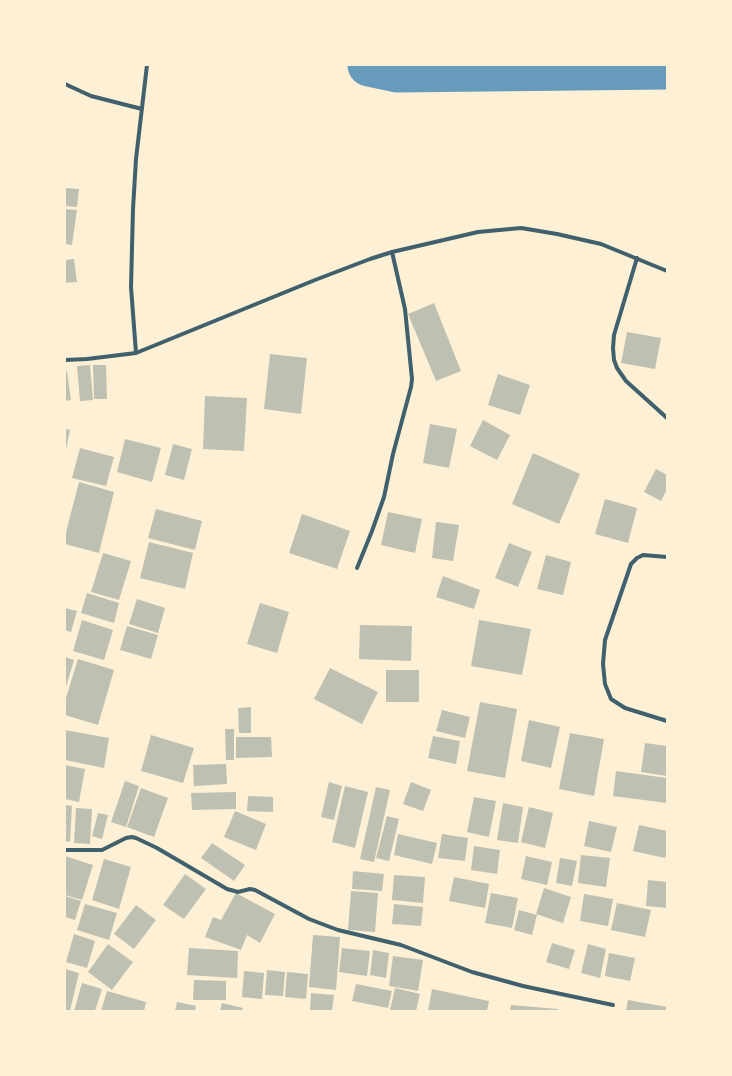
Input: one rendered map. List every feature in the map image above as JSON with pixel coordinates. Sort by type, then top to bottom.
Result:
[{"type":"street","points":[[136,353],[131,287],[132,232],[136,159],[147,65]]},
{"type":"street","points":[[65,84],[90,96],[142,109]]},
{"type":"street","points":[[65,360],[136,353],[315,280],[392,252],[478,232],[521,228],[557,234],[601,244],[667,271]]},
{"type":"street","points":[[357,568],[384,496],[396,440],[412,379],[405,309],[392,252]]},
{"type":"street","points":[[637,258],[614,335],[614,360],[626,382],[667,418]]},
{"type":"street","points":[[667,557],[643,555],[631,564],[605,640],[603,664],[605,684],[611,699],[625,708],[667,721]]},
{"type":"street","points":[[65,850],[102,850],[126,838],[136,838],[157,848],[227,889],[238,892],[250,889],[255,890],[287,908],[338,930],[401,945],[472,972],[523,986],[613,1005]]},
{"type":"building","points":[[65,188],[79,189],[77,207],[65,206]]},
{"type":"building","points":[[65,209],[77,210],[72,245],[65,244]]},
{"type":"building","points":[[74,259],[77,282],[65,283],[65,260]]},
{"type":"building","points":[[434,303],[461,371],[436,381],[408,314]]},
{"type":"building","points":[[627,332],[661,338],[655,369],[621,363]]},
{"type":"building","points":[[270,354],[307,358],[301,414],[264,409]]},
{"type":"building","points":[[90,365],[93,400],[80,401],[77,366]]},
{"type":"building","points":[[93,365],[106,365],[107,399],[94,399]]},
{"type":"building","points":[[67,371],[71,400],[65,401],[65,372]]},
{"type":"building","points":[[498,374],[530,385],[520,415],[488,405]]},
{"type":"building","points":[[205,396],[247,398],[244,451],[203,449]]},
{"type":"building","points":[[483,420],[510,435],[497,460],[470,446]]},
{"type":"building","points":[[430,424],[457,429],[449,468],[423,463]]},
{"type":"building","points":[[65,429],[70,430],[66,449],[65,449]]},
{"type":"building","points":[[125,439],[161,448],[152,482],[117,472]]},
{"type":"building","points":[[173,444],[192,449],[184,480],[165,475]]},
{"type":"building","points":[[80,448],[114,457],[106,486],[72,478]]},
{"type":"building","points":[[533,453],[580,474],[559,524],[512,504]]},
{"type":"building","points":[[656,469],[667,475],[667,489],[661,501],[644,492]]},
{"type":"building","points":[[79,482],[114,492],[99,553],[65,544],[65,536]]},
{"type":"building","points":[[605,499],[637,508],[628,543],[595,534]]},
{"type":"building","points":[[156,509],[202,521],[195,550],[148,538]]},
{"type":"building","points":[[388,512],[422,519],[415,553],[381,545]]},
{"type":"building","points":[[302,514],[350,531],[337,569],[289,553]]},
{"type":"building","points":[[436,522],[459,525],[453,561],[432,558]]},
{"type":"building","points":[[149,542],[193,553],[185,589],[140,578]]},
{"type":"building","points":[[509,543],[532,552],[518,587],[495,578]]},
{"type":"building","points":[[103,553],[131,561],[119,600],[91,592]]},
{"type":"building","points":[[546,555],[571,562],[563,595],[537,589]]},
{"type":"building","points":[[443,576],[480,590],[474,609],[436,597]]},
{"type":"building","points":[[87,593],[119,603],[114,623],[81,613]]},
{"type":"building","points":[[137,599],[165,608],[158,633],[129,624]]},
{"type":"building","points":[[260,603],[289,612],[277,653],[247,644]]},
{"type":"building","points":[[65,608],[77,611],[71,632],[65,630]]},
{"type":"building","points":[[82,620],[113,630],[104,660],[73,651]]},
{"type":"building","points":[[479,620],[531,629],[522,675],[471,666]]},
{"type":"building","points":[[360,625],[412,626],[411,661],[359,659]]},
{"type":"building","points":[[127,626],[158,635],[151,659],[120,650]]},
{"type":"building","points":[[65,657],[74,660],[65,690]]},
{"type":"building","points":[[78,659],[114,670],[98,725],[65,715],[65,701]]},
{"type":"building","points":[[330,668],[378,692],[362,724],[314,699]]},
{"type":"building","points":[[386,670],[419,670],[419,702],[386,702]]},
{"type":"building","points":[[480,702],[517,709],[505,778],[467,771]]},
{"type":"building","points":[[251,707],[251,733],[239,733],[238,708]]},
{"type":"building","points":[[442,710],[470,717],[465,738],[436,731]]},
{"type":"building","points":[[529,720],[560,727],[551,768],[521,761]]},
{"type":"building","points":[[225,729],[234,729],[234,760],[226,760]]},
{"type":"building","points":[[65,730],[109,738],[104,768],[65,760]]},
{"type":"building","points":[[570,733],[604,739],[594,796],[559,789]]},
{"type":"building","points":[[151,735],[194,748],[183,783],[141,771]]},
{"type":"building","points":[[433,736],[460,741],[456,764],[428,758]]},
{"type":"building","points":[[236,737],[271,737],[272,757],[236,758]]},
{"type":"building","points":[[645,743],[667,746],[667,776],[641,772]]},
{"type":"building","points":[[226,764],[227,784],[194,786],[193,765]]},
{"type":"building","points":[[65,765],[85,769],[79,802],[65,799]]},
{"type":"building","points":[[616,771],[667,778],[667,803],[613,796]]},
{"type":"building","points":[[125,781],[139,786],[126,827],[111,822]]},
{"type":"building","points":[[329,782],[342,786],[334,820],[321,817]]},
{"type":"building","points":[[411,782],[431,790],[423,811],[403,804]]},
{"type":"building","points":[[345,786],[368,792],[355,848],[332,842]]},
{"type":"building","points":[[376,787],[390,790],[374,862],[360,859]]},
{"type":"building","points":[[141,788],[168,798],[154,837],[127,827]]},
{"type":"building","points":[[236,792],[236,809],[192,810],[191,793]]},
{"type":"building","points":[[248,796],[273,797],[273,812],[247,811]]},
{"type":"building","points":[[474,797],[496,801],[489,837],[467,832]]},
{"type":"building","points":[[503,803],[523,807],[518,843],[497,840]]},
{"type":"building","points":[[65,805],[72,806],[70,842],[65,841]]},
{"type":"building","points":[[529,807],[553,813],[545,848],[521,842]]},
{"type":"building","points":[[76,808],[92,809],[90,844],[74,843]]},
{"type":"building","points":[[235,811],[266,824],[256,850],[224,837]]},
{"type":"building","points":[[98,813],[108,815],[102,839],[92,836]]},
{"type":"building","points":[[387,816],[399,819],[389,861],[376,858]]},
{"type":"building","points":[[589,821],[617,827],[611,852],[584,846]]},
{"type":"building","points":[[639,825],[667,831],[667,850],[665,858],[633,851]]},
{"type":"building","points":[[398,834],[437,843],[432,864],[394,855]]},
{"type":"building","points":[[442,834],[468,838],[465,861],[438,858]]},
{"type":"building","points":[[212,843],[245,865],[234,881],[201,858]]},
{"type":"building","points":[[474,846],[500,850],[497,874],[471,870]]},
{"type":"building","points":[[581,855],[610,858],[606,887],[578,883]]},
{"type":"building","points":[[65,856],[93,865],[82,900],[65,895]]},
{"type":"building","points":[[526,856],[552,862],[547,885],[521,879]]},
{"type":"building","points":[[560,858],[577,861],[572,886],[556,883]]},
{"type":"building","points":[[104,859],[131,867],[119,909],[92,900]]},
{"type":"building","points":[[353,871],[384,874],[382,891],[352,889]]},
{"type":"building","points":[[185,874],[206,889],[184,919],[163,905]]},
{"type":"building","points":[[394,875],[425,877],[423,903],[392,900]]},
{"type":"building","points":[[454,877],[489,884],[485,908],[449,901]]},
{"type":"building","points":[[648,880],[667,882],[667,908],[646,906]]},
{"type":"building","points":[[544,888],[571,897],[563,923],[536,914]]},
{"type":"building","points":[[351,891],[378,893],[375,932],[348,930]]},
{"type":"building","points":[[236,893],[275,914],[260,943],[247,935],[241,950],[205,937],[213,917],[221,920]]},
{"type":"building","points":[[491,893],[518,898],[512,928],[485,923]]},
{"type":"building","points":[[584,894],[613,899],[608,926],[580,921]]},
{"type":"building","points":[[65,896],[81,901],[75,920],[65,917]]},
{"type":"building","points":[[617,903],[651,910],[645,937],[611,930]]},
{"type":"building","points":[[85,904],[117,913],[109,940],[77,930]]},
{"type":"building","points":[[394,904],[423,907],[421,926],[392,924]]},
{"type":"building","points":[[136,905],[156,920],[134,949],[114,934]]},
{"type":"building","points":[[519,910],[537,915],[532,935],[514,930]]},
{"type":"building","points":[[74,934],[95,941],[87,968],[66,962]]},
{"type":"building","points":[[313,935],[340,937],[336,990],[309,987]]},
{"type":"building","points":[[552,943],[575,950],[569,969],[546,962]]},
{"type":"building","points":[[108,944],[133,962],[112,990],[88,972]]},
{"type":"building","points":[[588,944],[606,949],[600,978],[581,973]]},
{"type":"building","points":[[189,948],[238,951],[237,978],[187,975]]},
{"type":"building","points":[[342,948],[370,951],[367,976],[339,972]]},
{"type":"building","points":[[373,950],[389,953],[386,978],[370,975]]},
{"type":"building","points":[[609,953],[635,958],[630,981],[605,976]]},
{"type":"building","points":[[393,956],[423,960],[418,991],[389,986]]},
{"type":"building","points":[[65,969],[79,973],[70,1011],[65,1011]]},
{"type":"building","points":[[267,970],[285,972],[283,996],[265,995]]},
{"type":"building","points":[[244,971],[264,973],[262,999],[242,997]]},
{"type":"building","points":[[287,972],[308,974],[306,999],[285,997]]},
{"type":"building","points":[[194,980],[226,981],[226,1000],[193,1000]]},
{"type":"building","points":[[82,983],[102,989],[95,1011],[74,1011]]},
{"type":"building","points":[[356,984],[392,991],[388,1008],[352,1001]]},
{"type":"building","points":[[395,988],[420,994],[416,1011],[390,1010]]},
{"type":"building","points":[[432,989],[489,1001],[487,1011],[428,1011]]},
{"type":"building","points":[[107,991],[146,1002],[144,1011],[101,1011]]},
{"type":"building","points":[[311,993],[334,995],[332,1011],[310,1011]]},
{"type":"building","points":[[628,1000],[667,1007],[667,1011],[626,1011]]},
{"type":"building","points":[[177,1002],[196,1006],[195,1011],[175,1011]]},
{"type":"building","points":[[222,1003],[243,1008],[242,1011],[220,1011]]},
{"type":"building","points":[[511,1005],[558,1009],[558,1011],[510,1011]]},
{"type":"waterway","points":[[369,65],[397,71],[667,68]]}]
